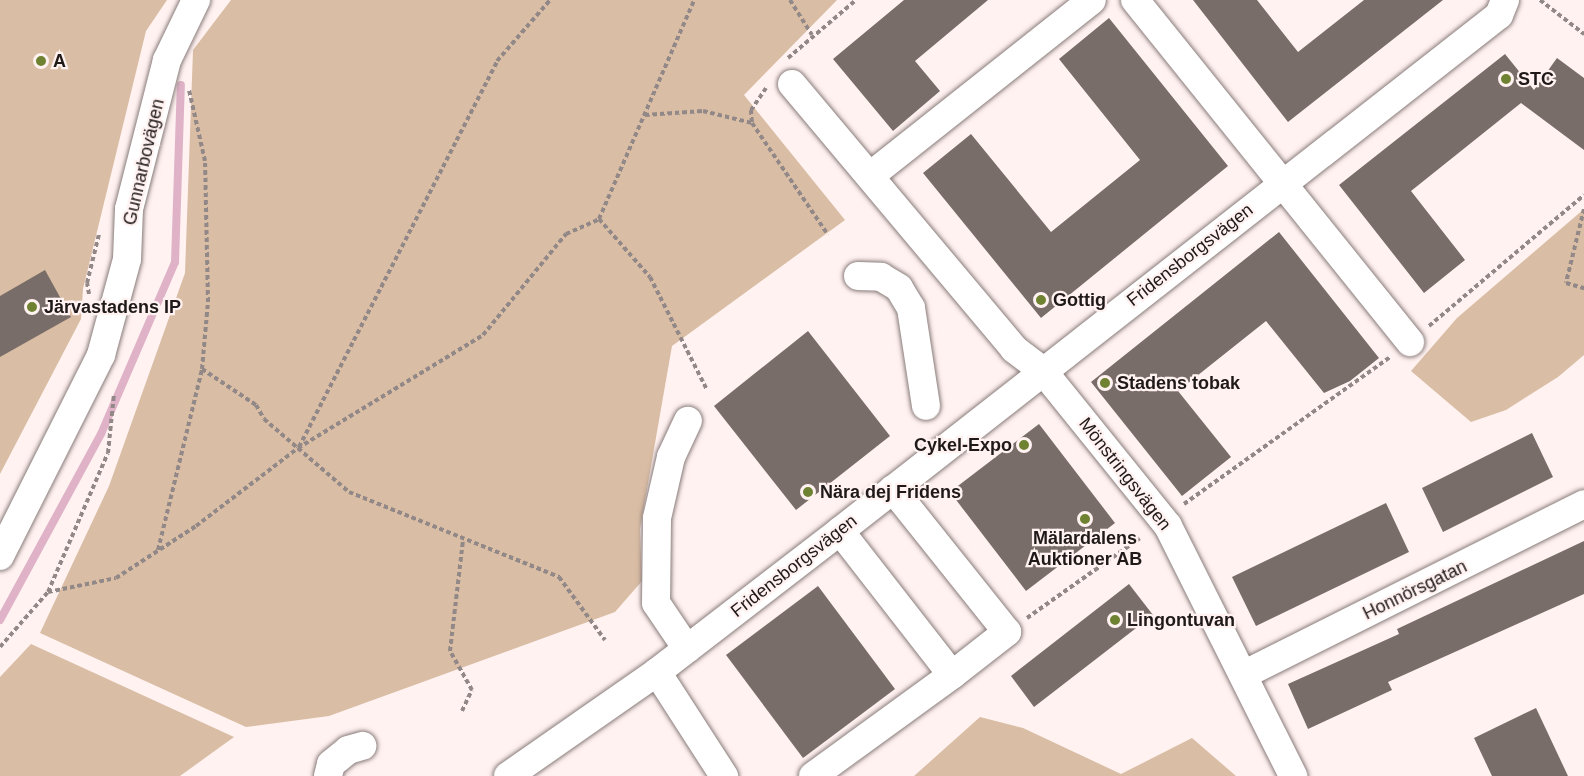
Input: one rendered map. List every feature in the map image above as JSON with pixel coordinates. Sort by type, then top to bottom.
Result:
[{"type":"street","name":"Gunnarbovägen","points":[[0,556],[101,355],[127,259],[128,223],[167,60],[196,0]]},
{"type":"street","points":[[870,176],[1092,0]]},
{"type":"street","points":[[1135,0],[1410,342]]},
{"type":"street","name":"Fridensborgsvägen","points":[[508,776],[657,672],[840,531],[1499,15],[1505,0]]},
{"type":"street","points":[[782,77],[870,176],[1014,349],[1043,371]]},
{"type":"street","points":[[858,276],[881,278],[899,288],[911,308],[926,406]]},
{"type":"street","name":"Mönstringsvägen","points":[[1043,371],[1163,519],[1245,674],[1293,776]]},
{"type":"street","points":[[687,649],[656,603],[657,518],[671,457],[688,421]]},
{"type":"street","points":[[813,776],[1007,632],[893,489]]},
{"type":"street","name":"Honnörsgatan","points":[[1245,674],[1584,504]]},
{"type":"street","points":[[840,531],[952,675]]},
{"type":"street","points":[[657,672],[724,776]]},
{"type":"street","points":[[328,776],[331,764],[348,750],[362,746]]},
{"type":"path","points":[[298,448],[497,61],[550,0]]},
{"type":"path","points":[[48,592],[116,578],[158,551],[298,448],[483,335],[566,234],[599,219],[694,0]]},
{"type":"path","points":[[790,0],[812,35]]},
{"type":"path","points":[[828,235],[752,123],[751,111],[782,77],[812,35],[856,0]]},
{"type":"path","points":[[1540,0],[1584,34]]},
{"type":"path","points":[[158,551],[202,369],[208,302],[205,161],[187,84],[167,60]]},
{"type":"path","points":[[645,115],[703,111],[752,123]]},
{"type":"path","points":[[1163,519],[1410,342],[1584,195]]},
{"type":"path","points":[[1584,209],[1566,283],[1584,288]]},
{"type":"path","points":[[599,219],[650,277],[707,390]]},
{"type":"path","points":[[90,301],[87,282],[100,229]]},
{"type":"path","points":[[202,369],[256,405],[264,418],[349,492],[559,577],[605,640]]},
{"type":"path","points":[[0,647],[48,592],[108,453],[115,384]]},
{"type":"path","points":[[1007,632],[1140,538]]},
{"type":"path","points":[[462,711],[472,690],[450,651],[463,540]]},
{"type":"shaded area","points":[[0,0],[167,0],[146,31],[83,289],[81,319],[0,474]]},
{"type":"shaded area","points":[[231,0],[837,0],[744,95],[845,220],[672,346],[640,529],[642,581],[615,612],[329,716],[246,727],[40,633],[109,486],[185,273],[193,50]]},
{"type":"shaded area","points":[[1584,209],[1584,355],[1558,377],[1506,410],[1471,422],[1411,371],[1457,318]]},
{"type":"shaded area","points":[[31,644],[234,737],[180,776],[0,776],[0,677]]},
{"type":"shaded area","points":[[980,717],[1023,728],[1121,774],[1192,738],[1236,776],[914,776]]},
{"type":"building","points":[[904,0],[988,0],[915,61],[940,91],[893,131],[833,59]]},
{"type":"building","points":[[1193,0],[1257,0],[1298,52],[1364,0],[1443,0],[1288,122]]},
{"type":"building","points":[[1109,18],[1228,166],[1041,318],[923,173],[971,134],[1051,232],[1140,160],[1059,59]]},
{"type":"building","points":[[1505,54],[1534,90],[1557,58],[1584,78],[1584,150],[1521,103],[1411,191],[1465,260],[1424,293],[1339,185]]},
{"type":"building","points":[[1279,232],[1379,358],[1350,381],[1324,393],[1266,321],[1178,391],[1231,457],[1182,496],[1091,382]]},
{"type":"building","name":"Järvastadens IP","points":[[45,270],[71,317],[0,357],[0,296]]},
{"type":"building","points":[[808,331],[890,436],[796,510],[714,406]]},
{"type":"building","points":[[1039,424],[1115,523],[1026,591],[950,492]]},
{"type":"building","points":[[1532,433],[1553,477],[1443,532],[1422,488]]},
{"type":"building","points":[[1386,503],[1409,552],[1256,626],[1232,577]]},
{"type":"building","points":[[1584,541],[1584,594],[1388,682],[1392,690],[1308,729],[1288,684],[1399,634],[1397,629]]},
{"type":"building","points":[[1129,584],[1153,615],[1034,707],[1011,676]]},
{"type":"building","points":[[818,586],[895,689],[803,758],[726,655]]},
{"type":"building","points":[[1536,708],[1568,776],[1492,776],[1474,738]]},
{"type":"waterway","points":[[0,620],[101,434],[175,262],[181,85]]},
{"type":"place","name":"A","points":[[41,61]]},
{"type":"place","name":"STC","points":[[1506,79]]},
{"type":"place","name":"Gottig","points":[[1041,300]]},
{"type":"place","name":"Järvastadens IP","points":[[32,307]]},
{"type":"place","name":"Stadens tobak","points":[[1105,383]]},
{"type":"place","name":"Cykel-Expo","points":[[1024,445]]},
{"type":"place","name":"Nära dej Fridens","points":[[808,492]]},
{"type":"place","name":"Mälardalens Auktioner AB","points":[[1085,519]]},
{"type":"place","name":"Lingontuvan","points":[[1115,620]]}]
